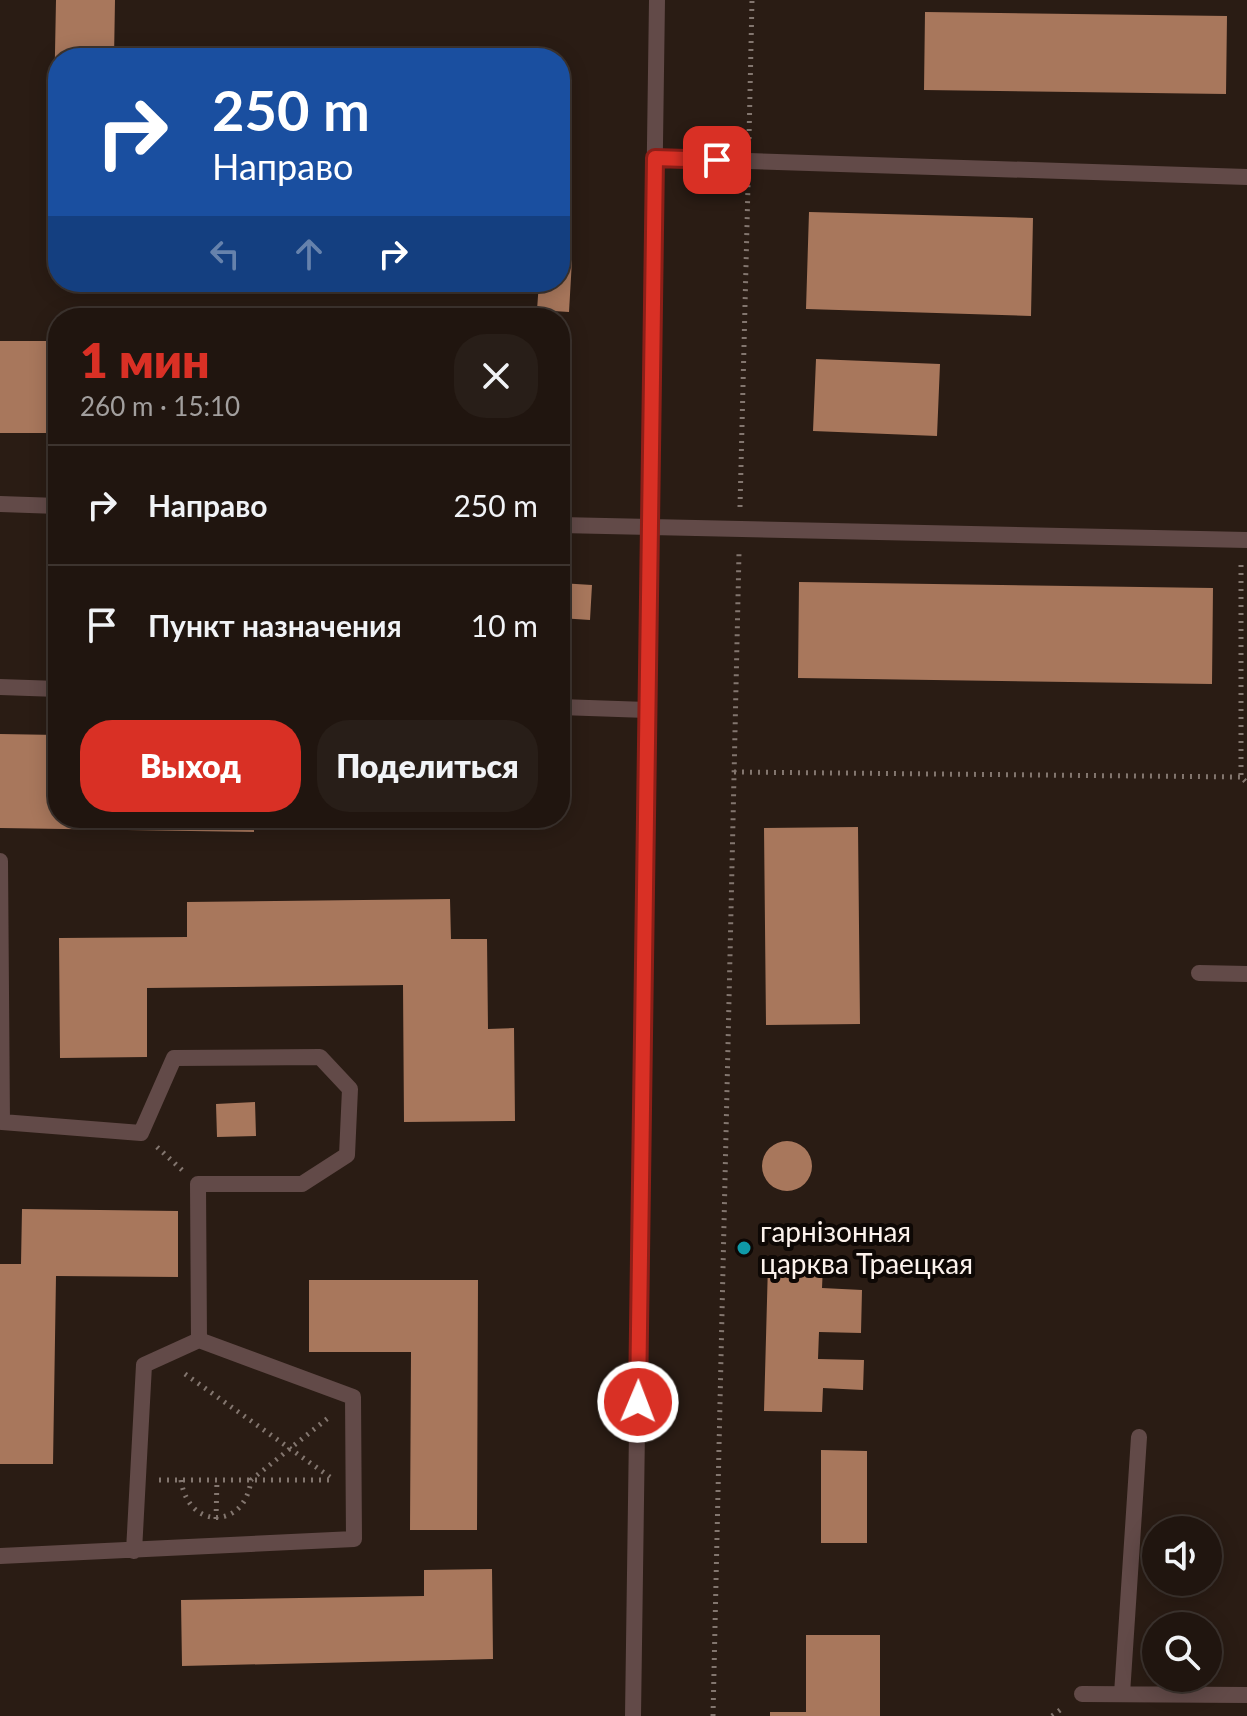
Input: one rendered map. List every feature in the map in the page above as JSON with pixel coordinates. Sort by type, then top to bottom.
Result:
[{"type":"lane","points":[[633,1716],[657,0]]},
{"type":"lane","points":[[655,158],[1247,177]]},
{"type":"lane","points":[[0,504],[48,506]]},
{"type":"lane","points":[[570,525],[1244,540]]},
{"type":"lane","points":[[0,687],[48,689]]},
{"type":"lane","points":[[570,707],[647,710]]},
{"type":"lane","points":[[0,861],[2,1122],[141,1133],[174,1058],[320,1057],[350,1089],[347,1155],[302,1184],[198,1184],[199,1340]]},
{"type":"lane","points":[[1199,973],[1247,974]]},
{"type":"lane","points":[[0,1556],[134,1551],[354,1539],[353,1397],[199,1340],[144,1365],[134,1551]]},
{"type":"lane","points":[[1122,1694],[1139,1437]]},
{"type":"lane","points":[[1082,1694],[1247,1695]]},
{"type":"path","points":[[713,1716],[752,0]]},
{"type":"path","points":[[1241,777],[1244,540]]},
{"type":"path","points":[[734,772],[1241,777],[1247,783]]},
{"type":"path","points":[[141,1133],[198,1184]]},
{"type":"path","points":[[138,1480],[335,1480],[161,1357]]},
{"type":"path","points":[[181,1480],[183,1494],[190,1506],[202,1515],[217,1518],[230,1515],[242,1506],[249,1494],[251,1480],[353,1397]]},
{"type":"path","points":[[215,1547],[217,1480]]},
{"type":"building","points":[[56,0],[115,0],[114,48],[55,48]]},
{"type":"building","points":[[925,12],[1227,16],[1226,94],[924,90]]},
{"type":"building","points":[[809,212],[1033,218],[1031,316],[806,309]]},
{"type":"building","points":[[572,260],[569,308],[537,308],[538,292],[570,292]]},
{"type":"building","points":[[0,341],[48,341],[48,433],[0,433]]},
{"type":"building","points":[[816,359],[940,364],[937,436],[813,431]]},
{"type":"building","points":[[799,582],[1213,588],[1212,684],[798,678]]},
{"type":"building","points":[[570,584],[592,585],[590,620],[570,619]]},
{"type":"building","points":[[0,734],[48,735],[48,828],[254,828],[254,832],[0,828]]},
{"type":"building","points":[[858,827],[860,1024],[766,1025],[764,828]]},
{"type":"building","points":[[450,899],[451,939],[487,939],[488,1029],[514,1028],[515,1121],[404,1122],[403,985],[147,988],[147,1057],[60,1058],[59,938],[187,937],[187,902]]},
{"type":"building","points":[[255,1102],[256,1136],[217,1137],[216,1104]]},
{"type":"building","points":[[787,1141],[805,1148],[812,1166],[805,1184],[787,1191],[769,1184],[762,1166],[769,1148]]},
{"type":"building","points":[[22,1209],[178,1211],[178,1277],[56,1276],[53,1464],[0,1464],[0,1264],[21,1264]]},
{"type":"building","points":[[768,1264],[823,1265],[822,1288],[862,1290],[861,1333],[819,1332],[818,1359],[864,1360],[863,1390],[823,1388],[822,1412],[764,1411]]},
{"type":"building","points":[[309,1280],[478,1280],[477,1530],[410,1530],[411,1352],[309,1352]]},
{"type":"building","points":[[821,1450],[867,1451],[867,1543],[821,1543]]},
{"type":"building","points":[[492,1569],[493,1659],[182,1666],[181,1600],[424,1596],[424,1570]]},
{"type":"building","points":[[806,1635],[880,1635],[880,1716],[770,1716],[770,1712],[806,1712]]},
{"type":"place","name":"гарнізонная царква Траецкая","points":[[744,1248]]},
{"type":"route","points":[[638,1402],[655,158],[717,160]]}]
